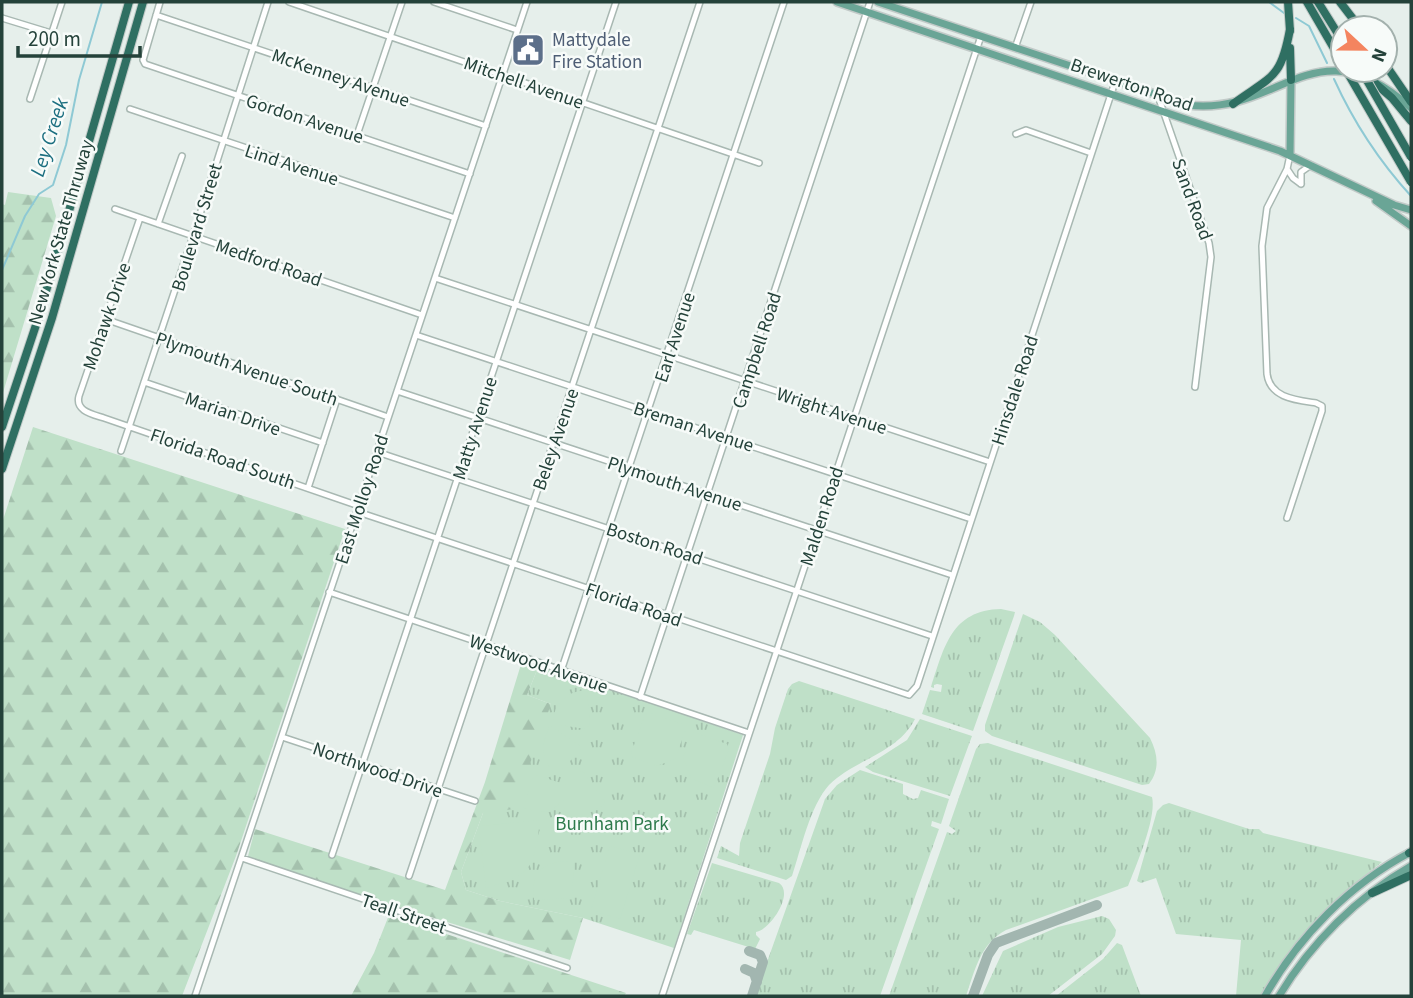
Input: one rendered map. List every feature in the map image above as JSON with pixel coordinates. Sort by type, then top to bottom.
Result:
[{"type":"highway","name":"New York State Thruway","points":[[2,427],[38,319],[129,2]]},
{"type":"highway","name":"New York State Thruway","points":[[2,469],[52,318],[143,2]]},
{"type":"highway","points":[[1288,2],[1291,80]]},
{"type":"highway","points":[[1307,2],[1329,27]]},
{"type":"highway","points":[[1318,2],[1329,31]]},
{"type":"highway","points":[[1233,104],[1267,81],[1280,66],[1290,29]]},
{"type":"highway","points":[[1399,79],[1411,94]]},
{"type":"highway","points":[[1354,84],[1411,181]]},
{"type":"highway","points":[[1369,84],[1411,158]]},
{"type":"highway","points":[[1376,84],[1411,121]]},
{"type":"highway","points":[[1399,84],[1411,102]]},
{"type":"highway","points":[[1372,893],[1411,875]]},
{"type":"main road","name":"Brewerton Road","points":[[837,2],[1290,155],[1394,205],[1411,210]]},
{"type":"main road","name":"Brewerton Road","points":[[878,2],[1158,96],[1202,107],[1233,104],[1291,80],[1312,73],[1329,72]]},
{"type":"main road","points":[[1290,155],[1291,80]]},
{"type":"main road","name":"Brewerton Road","points":[[1380,84],[1411,108]]},
{"type":"main road","points":[[1349,182],[1411,226]]},
{"type":"main road","points":[[1265,996],[1288,959],[1329,913],[1361,885],[1410,852]]},
{"type":"main road","points":[[1279,996],[1310,951],[1338,921],[1411,866]]},
{"type":"street","points":[[30,99],[62,2]]},
{"type":"street","points":[[156,15],[160,2]]},
{"type":"street","name":"Boulevard Street","points":[[121,451],[268,2]]},
{"type":"street","name":"Mitchell Avenue","points":[[289,2],[759,163]]},
{"type":"street","points":[[357,135],[402,2]]},
{"type":"street","points":[[434,2],[517,30]]},
{"type":"street","name":"East Molloy Road","points":[[195,996],[527,2]]},
{"type":"street","name":"Matty Avenue","points":[[332,855],[616,2]]},
{"type":"street","name":"Beley Avenue","points":[[409,876],[699,2]]},
{"type":"street","name":"Earl Avenue","points":[[561,671],[784,2]]},
{"type":"street","name":"Campbell Road","points":[[640,697],[870,2]]},
{"type":"street","points":[[1015,48],[1031,2]]},
{"type":"street","name":"McKenney Avenue","points":[[156,15],[485,126]]},
{"type":"street","name":"Gordon Avenue","points":[[156,15],[143,60],[145,65],[470,174]]},
{"type":"street","points":[[2,18],[51,33]]},
{"type":"street","name":"Malden Road","points":[[662,996],[981,36]]},
{"type":"street","name":"Hinsdale Road","points":[[909,695],[917,686],[1115,82]]},
{"type":"street","name":"Sand Road","points":[[1158,96],[1209,243],[1211,257],[1195,387]]},
{"type":"street","name":"Lind Avenue","points":[[130,109],[455,218]]},
{"type":"street","points":[[1016,134],[1026,130],[1091,153]]},
{"type":"street","points":[[1287,518],[1322,411],[1322,407],[1316,403],[1278,393],[1268,381],[1262,246],[1267,208],[1287,169],[1290,155]]},
{"type":"street","points":[[158,224],[182,156]]},
{"type":"street","points":[[1287,169],[1301,184],[1301,172],[1312,164]]},
{"type":"street","name":"Medford Road","points":[[116,209],[422,315]]},
{"type":"street","name":"Mohawk Drive","points":[[86,411],[77,403],[140,218]]},
{"type":"street","name":"Wright Avenue","points":[[435,278],[990,462]]},
{"type":"street","name":"Plymouth Avenue South","points":[[105,319],[388,417]]},
{"type":"street","name":"Breman Avenue","points":[[416,335],[971,519]]},
{"type":"street","name":"Marian Drive","points":[[144,382],[323,443]]},
{"type":"street","name":"Plymouth Avenue","points":[[397,391],[952,575]]},
{"type":"street","points":[[308,488],[337,399]]},
{"type":"street","name":"Florida Road South","points":[[86,411],[308,488],[359,509]]},
{"type":"street","name":"Boston Road","points":[[377,452],[932,636]]},
{"type":"street","name":"Florida Road","points":[[359,509],[437,539],[909,695]]},
{"type":"street","name":"Westwood Avenue","points":[[329,592],[749,733]]},
{"type":"street","name":"Northwood Drive","points":[[282,737],[475,802]]},
{"type":"street","name":"Teall Street","points":[[242,858],[567,968]]},
{"type":"green space","points":[[8,192],[51,198],[56,216],[2,396],[2,204],[5,205]]},
{"type":"green space","points":[[33,427],[345,529],[236,856],[182,996],[2,996],[2,523]]},
{"type":"green space","points":[[1001,609],[1015,612],[973,731],[922,714],[930,690],[941,692],[942,685],[931,687],[940,658],[952,634],[971,616]]},
{"type":"green space","points":[[1023,614],[1040,622],[1055,635],[1150,738],[1157,762],[1149,784],[1142,785],[992,736],[985,731]]},
{"type":"green space","points":[[522,661],[539,665],[527,695],[551,704],[514,809],[483,813],[461,872],[466,890],[500,901],[583,918],[570,960],[247,860],[255,829],[445,890],[485,782]]},
{"type":"green space","name":"Burnham Park","points":[[539,665],[743,735],[674,948],[583,918],[500,901],[466,890],[461,872],[483,813],[551,704],[527,695]]},
{"type":"green space","points":[[799,681],[915,719],[898,740],[829,785],[816,804],[792,876],[786,880],[717,858],[721,846],[739,856],[740,843],[770,754],[775,728],[788,689]]},
{"type":"green space","points":[[587,690],[590,724],[586,729],[553,724],[558,704],[562,700],[573,693]]},
{"type":"green space","points":[[650,713],[687,726],[675,759],[657,766],[630,756],[645,715]]},
{"type":"green space","points":[[920,719],[972,736],[950,796],[873,772],[865,767],[907,740]]},
{"type":"green space","points":[[550,725],[580,746],[581,750],[556,775],[547,763],[544,751]]},
{"type":"green space","points":[[693,732],[727,744],[729,749],[714,788],[691,778],[683,758]]},
{"type":"green space","points":[[988,743],[1152,797],[1149,829],[1136,866],[1128,886],[1006,930],[997,936],[984,950],[966,996],[889,996],[947,832],[952,834],[956,831],[949,826],[976,749],[980,744]]},
{"type":"green space","points":[[582,770],[605,802],[603,806],[569,821],[563,798],[555,808],[546,812],[523,808],[533,776],[567,785]]},
{"type":"green space","points":[[860,770],[903,784],[903,794],[913,799],[918,798],[921,790],[949,799],[941,824],[932,821],[931,826],[939,829],[880,996],[755,996],[825,799],[837,785]]},
{"type":"green space","points":[[1169,803],[1249,829],[1259,829],[1263,833],[1382,862],[1347,891],[1315,923],[1261,996],[1236,996],[1241,940],[1176,934],[1156,878],[1141,883],[1137,881],[1157,811]]},
{"type":"green space","points":[[540,820],[536,848],[529,866],[514,878],[486,888],[479,829],[482,826]]},
{"type":"green space","points":[[610,846],[640,854],[620,919],[591,910]]},
{"type":"green space","points":[[574,862],[572,898],[534,900],[534,883],[540,871],[550,864]]},
{"type":"green space","points":[[712,863],[779,883],[783,888],[784,895],[778,911],[767,925],[756,932],[760,939],[755,949],[694,930],[691,935],[687,934]]},
{"type":"green space","points":[[389,915],[626,993],[624,996],[351,996],[374,953]]},
{"type":"green space","points":[[1102,916],[1109,919],[1116,930],[1115,936],[1102,954],[1048,996],[982,996],[1003,951],[1058,927]]},
{"type":"green space","points":[[1117,943],[1122,945],[1141,996],[1056,996],[1103,959]]},
{"type":"waterway","name":"Ley Creek","points":[[2,270],[25,216],[39,194],[53,185],[66,145],[79,80],[102,2]]},
{"type":"waterway","points":[[1269,2],[1284,13]]},
{"type":"waterway","points":[[1296,18],[1309,26],[1327,63]]},
{"type":"waterway","points":[[1336,84],[1368,141],[1411,196]]},
{"type":"taxiway","points":[[973,996],[988,955],[996,943],[1097,905]]},
{"type":"taxiway","points":[[749,951],[760,955],[763,962],[752,996]]},
{"type":"taxiway","points":[[745,969],[754,973],[757,982]]},
{"type":"place","name":"Mattydale Fire Station","points":[[528,50]]}]
